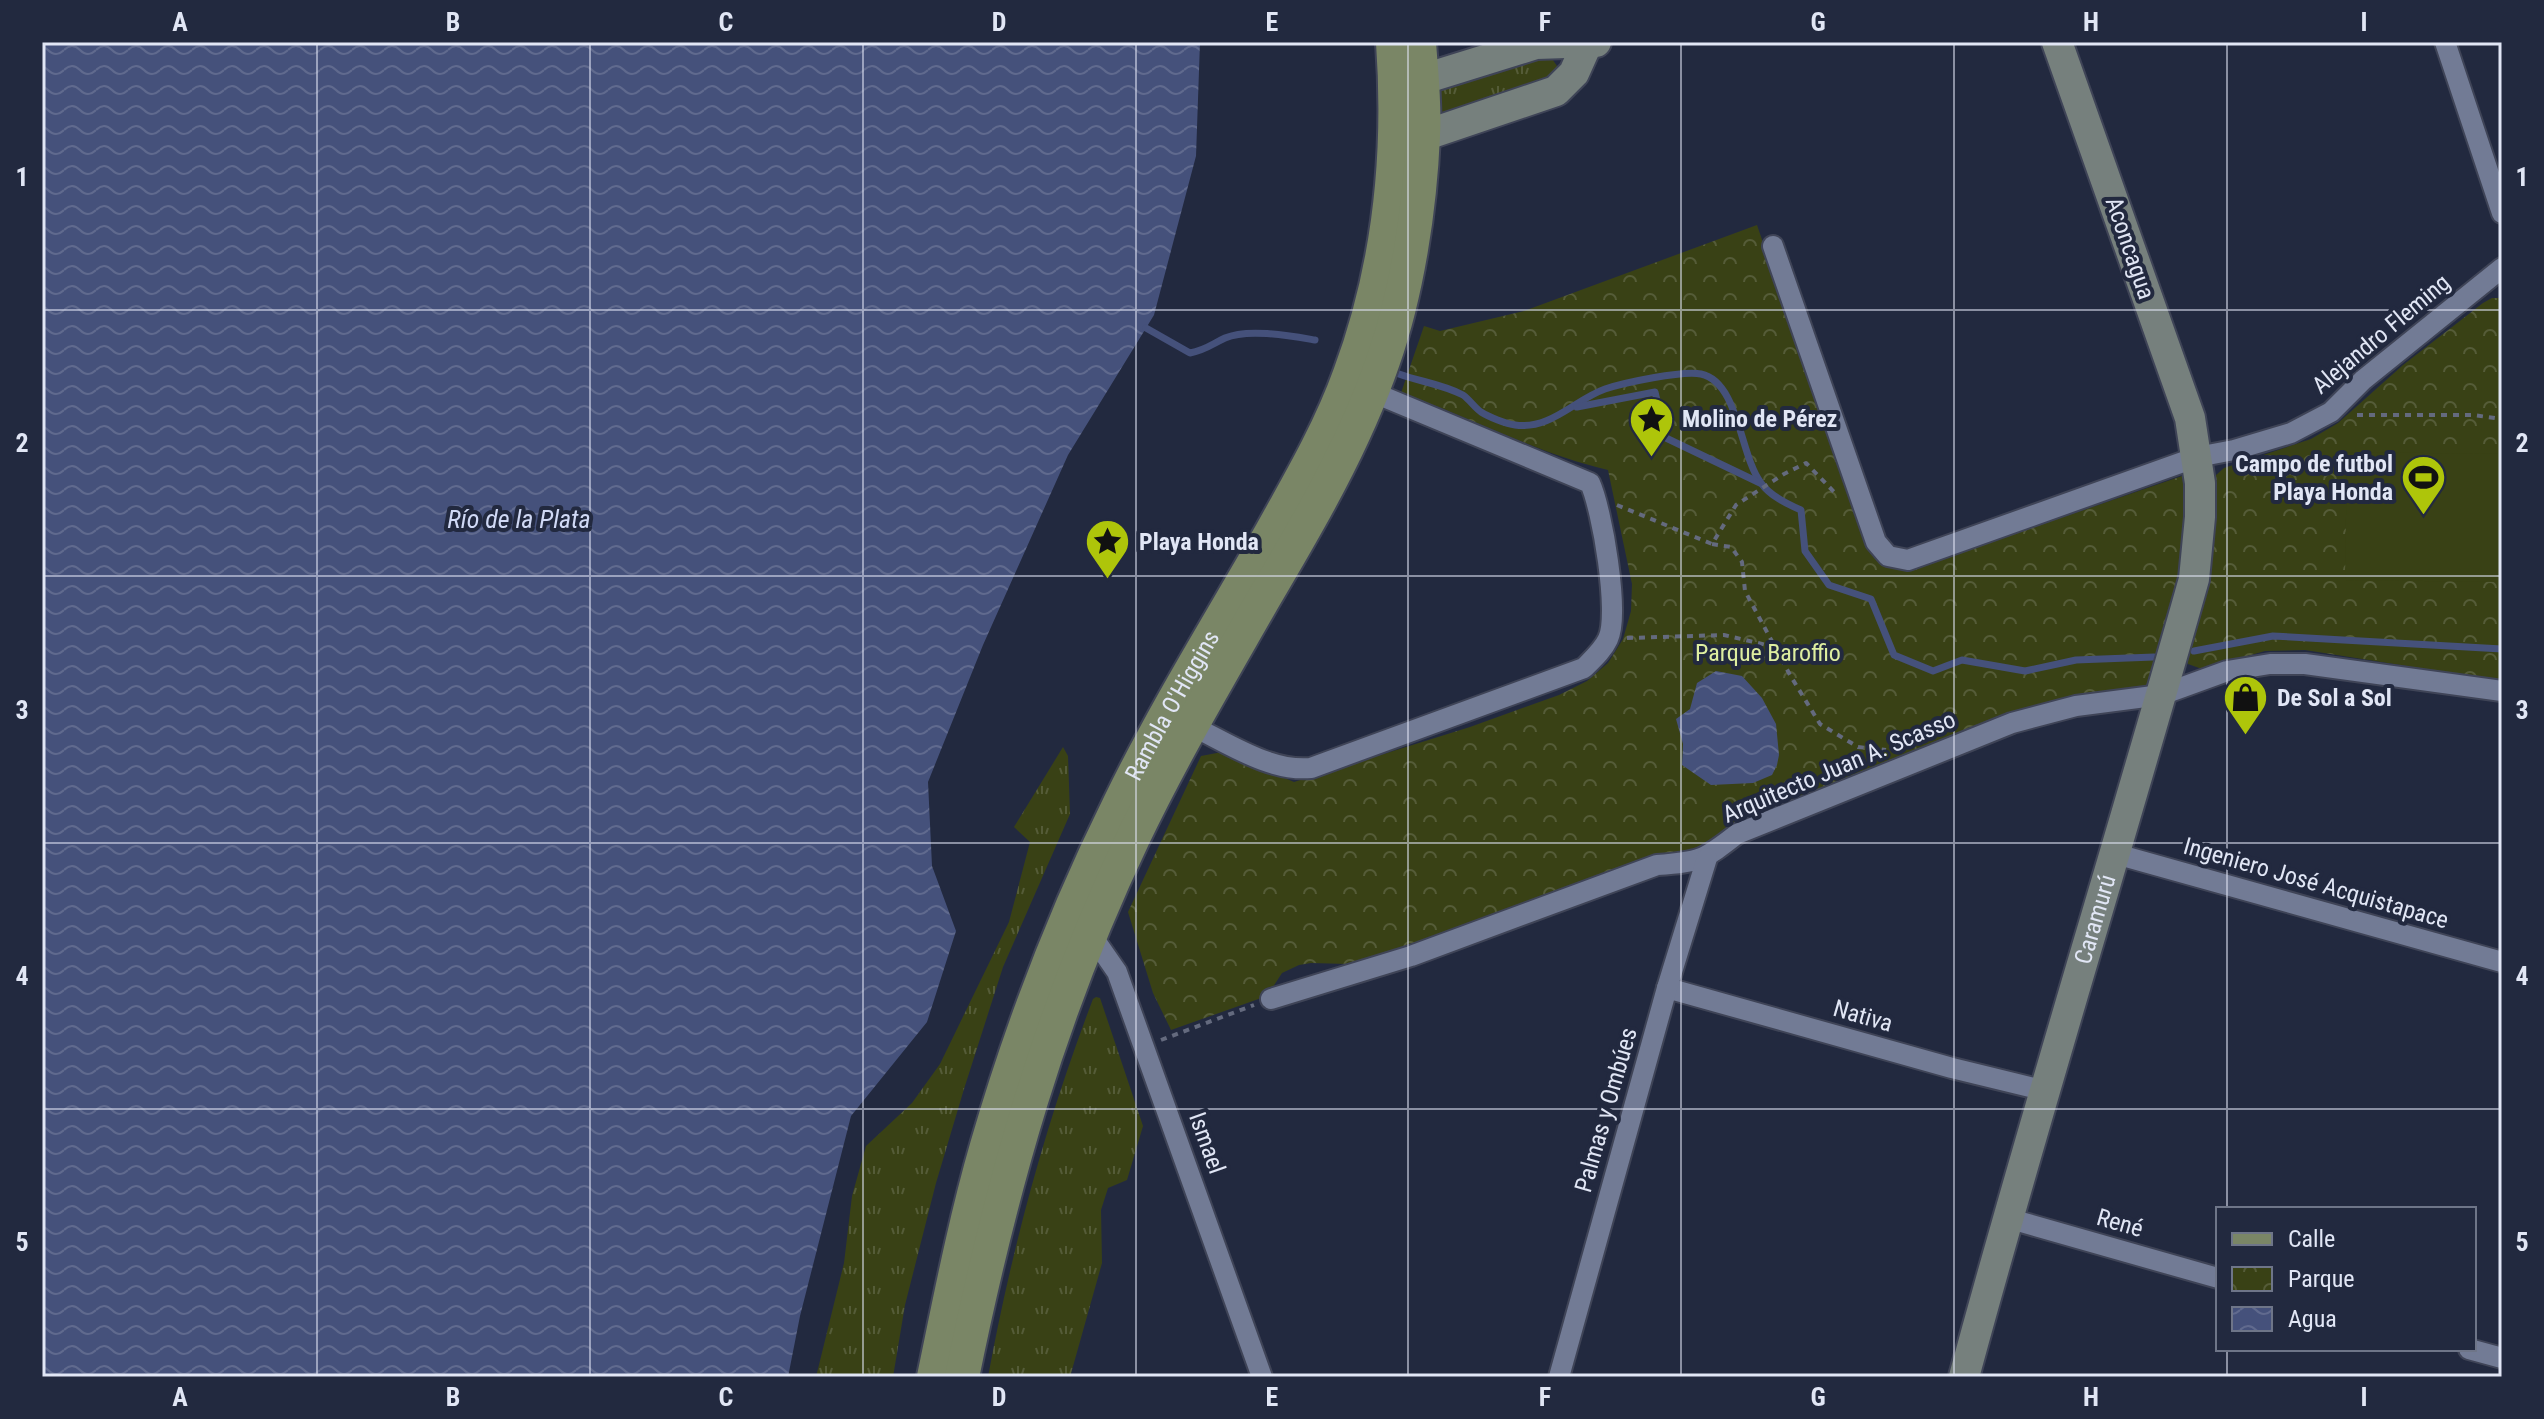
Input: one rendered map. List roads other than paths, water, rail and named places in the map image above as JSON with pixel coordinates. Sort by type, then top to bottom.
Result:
[{"type":"main road","name":"Rambla O'Higgins","points":[[962,1377],[995,1220],[1021,1128],[1058,1016],[1090,933],[1136,832],[1192,726],[1317,508],[1372,392],[1394,326],[1415,213],[1423,136],[1409,84],[1393,42]]},
{"type":"main road","name":"Rambla O'Higgins","points":[[934,1377],[961,1247],[987,1146],[1022,1037],[1064,925],[1126,792],[1291,498],[1327,429],[1349,377],[1377,282],[1389,210],[1397,123],[1419,42]]},
{"type":"main road","name":"Aconcagua","points":[[2057,42],[2190,418],[2197,457]]},
{"type":"main road","points":[[1409,84],[1536,44],[1590,43],[1574,73],[1556,91],[1423,136]]},
{"type":"main road","name":"Caramurú","points":[[1964,1377],[2007,1218],[2194,579],[2200,517],[2197,457]]},
{"type":"street","points":[[2445,42],[2502,213]]},
{"type":"street","name":"Alejandro Fleming","points":[[1773,246],[1876,542],[1888,556],[1908,560],[2197,457],[2291,433],[2323,417],[2363,380],[2502,268]]},
{"type":"street","points":[[1192,726],[1278,766],[1311,768],[1584,668],[1609,638],[1613,605],[1597,496],[1590,483],[1372,392]]},
{"type":"street","name":"Arquitecto Juan A. Scasso","points":[[1271,999],[1411,956],[1657,865],[1707,858],[1737,834],[1928,756],[2042,714],[2076,706],[2161,695],[2227,671],[2270,664],[2305,664],[2502,691]]},
{"type":"street","name":"Ingeniero José Acquistapace","points":[[2116,854],[2502,962]]},
{"type":"street","name":"Palmas y Ombúes","points":[[1559,1377],[1667,988],[1707,858]]},
{"type":"street","name":"Ismael","points":[[1090,933],[1117,972],[1262,1377]]},
{"type":"street","name":"Nativa","points":[[1667,988],[2046,1091]]},
{"type":"street","name":"René","points":[[2007,1218],[2216,1277]]},
{"type":"street","points":[[2476,1351],[2502,1358]]},
{"type":"water","name":"Río de la Plata","points":[[42,42],[1200,42],[1196,156],[1154,315],[1068,455],[983,645],[928,782],[932,866],[956,931],[927,1022],[851,1116],[800,1316],[788,1377],[42,1377]]},
{"type":"water","points":[[1716,671],[1742,676],[1762,698],[1776,724],[1779,755],[1772,775],[1753,783],[1711,785],[1682,765],[1683,744],[1676,719],[1690,709],[1697,683]]},
{"type":"waterway","points":[[1146,328],[1190,353],[1234,335],[1270,334],[1315,340]]},
{"type":"waterway","points":[[1399,374],[1455,391],[1481,412],[1498,420],[1528,425],[1551,419],[1605,389],[1667,375],[1701,374],[1714,380],[1731,405],[1761,483],[1774,496],[1801,510],[1805,551],[1829,585],[1871,599],[1894,655],[1933,671],[1962,660],[2025,671],[2076,660],[2154,657]]},
{"type":"waterway","points":[[1577,407],[1655,392],[1666,438],[1760,483]]},
{"type":"waterway","points":[[2194,651],[2273,636],[2502,649]]},
{"type":"place","name":"Molino de Pérez","points":[[1651,458]]},
{"type":"place","name":"Campo de futbol Playa Honda","points":[[2424,517]]},
{"type":"place","name":"Playa Honda","points":[[1108,581]]},
{"type":"place","name":"De Sol a Sol","points":[[2246,737]]},
{"type":"park label","name":"Parque Baroffio","points":[[1768,653]]}]
